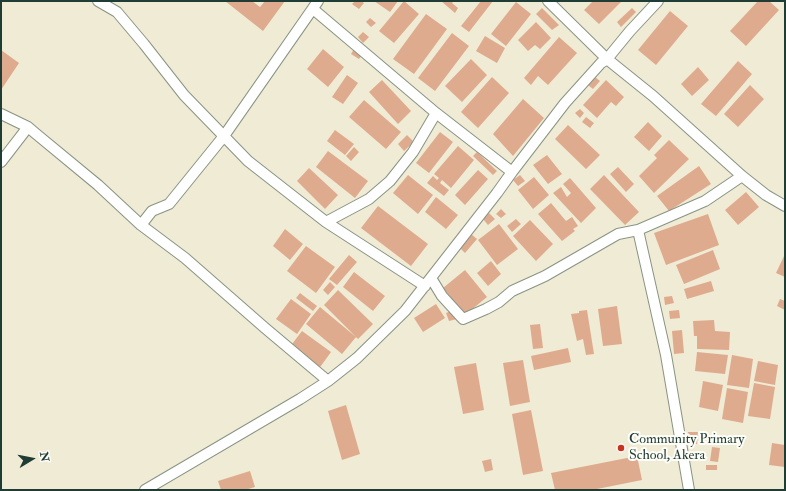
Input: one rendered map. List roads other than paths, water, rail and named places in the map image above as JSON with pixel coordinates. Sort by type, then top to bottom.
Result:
[{"type":"street","points":[[98,1],[117,12],[184,95],[248,161],[326,222],[428,282],[463,319],[499,302],[512,291],[545,276],[618,234],[638,230],[705,201],[742,176]]},
{"type":"street","points":[[548,1],[607,59],[653,96],[742,176],[766,195],[785,206]]},
{"type":"street","points":[[144,490],[300,399],[328,381],[357,358],[405,311],[498,193],[512,172],[566,103],[658,1]]},
{"type":"street","points":[[141,226],[152,211],[169,204],[224,136],[316,5],[436,113],[512,172]]},
{"type":"street","points":[[326,222],[369,199],[390,180],[413,152],[436,113]]},
{"type":"street","points":[[1,114],[28,127],[98,185],[141,226],[184,258],[328,381]]},
{"type":"street","points":[[1,162],[28,127]]},
{"type":"street","points":[[638,230],[666,355],[689,490]]},
{"type":"place","name":"Community Primary School, Akera","points":[[621,448]]}]
